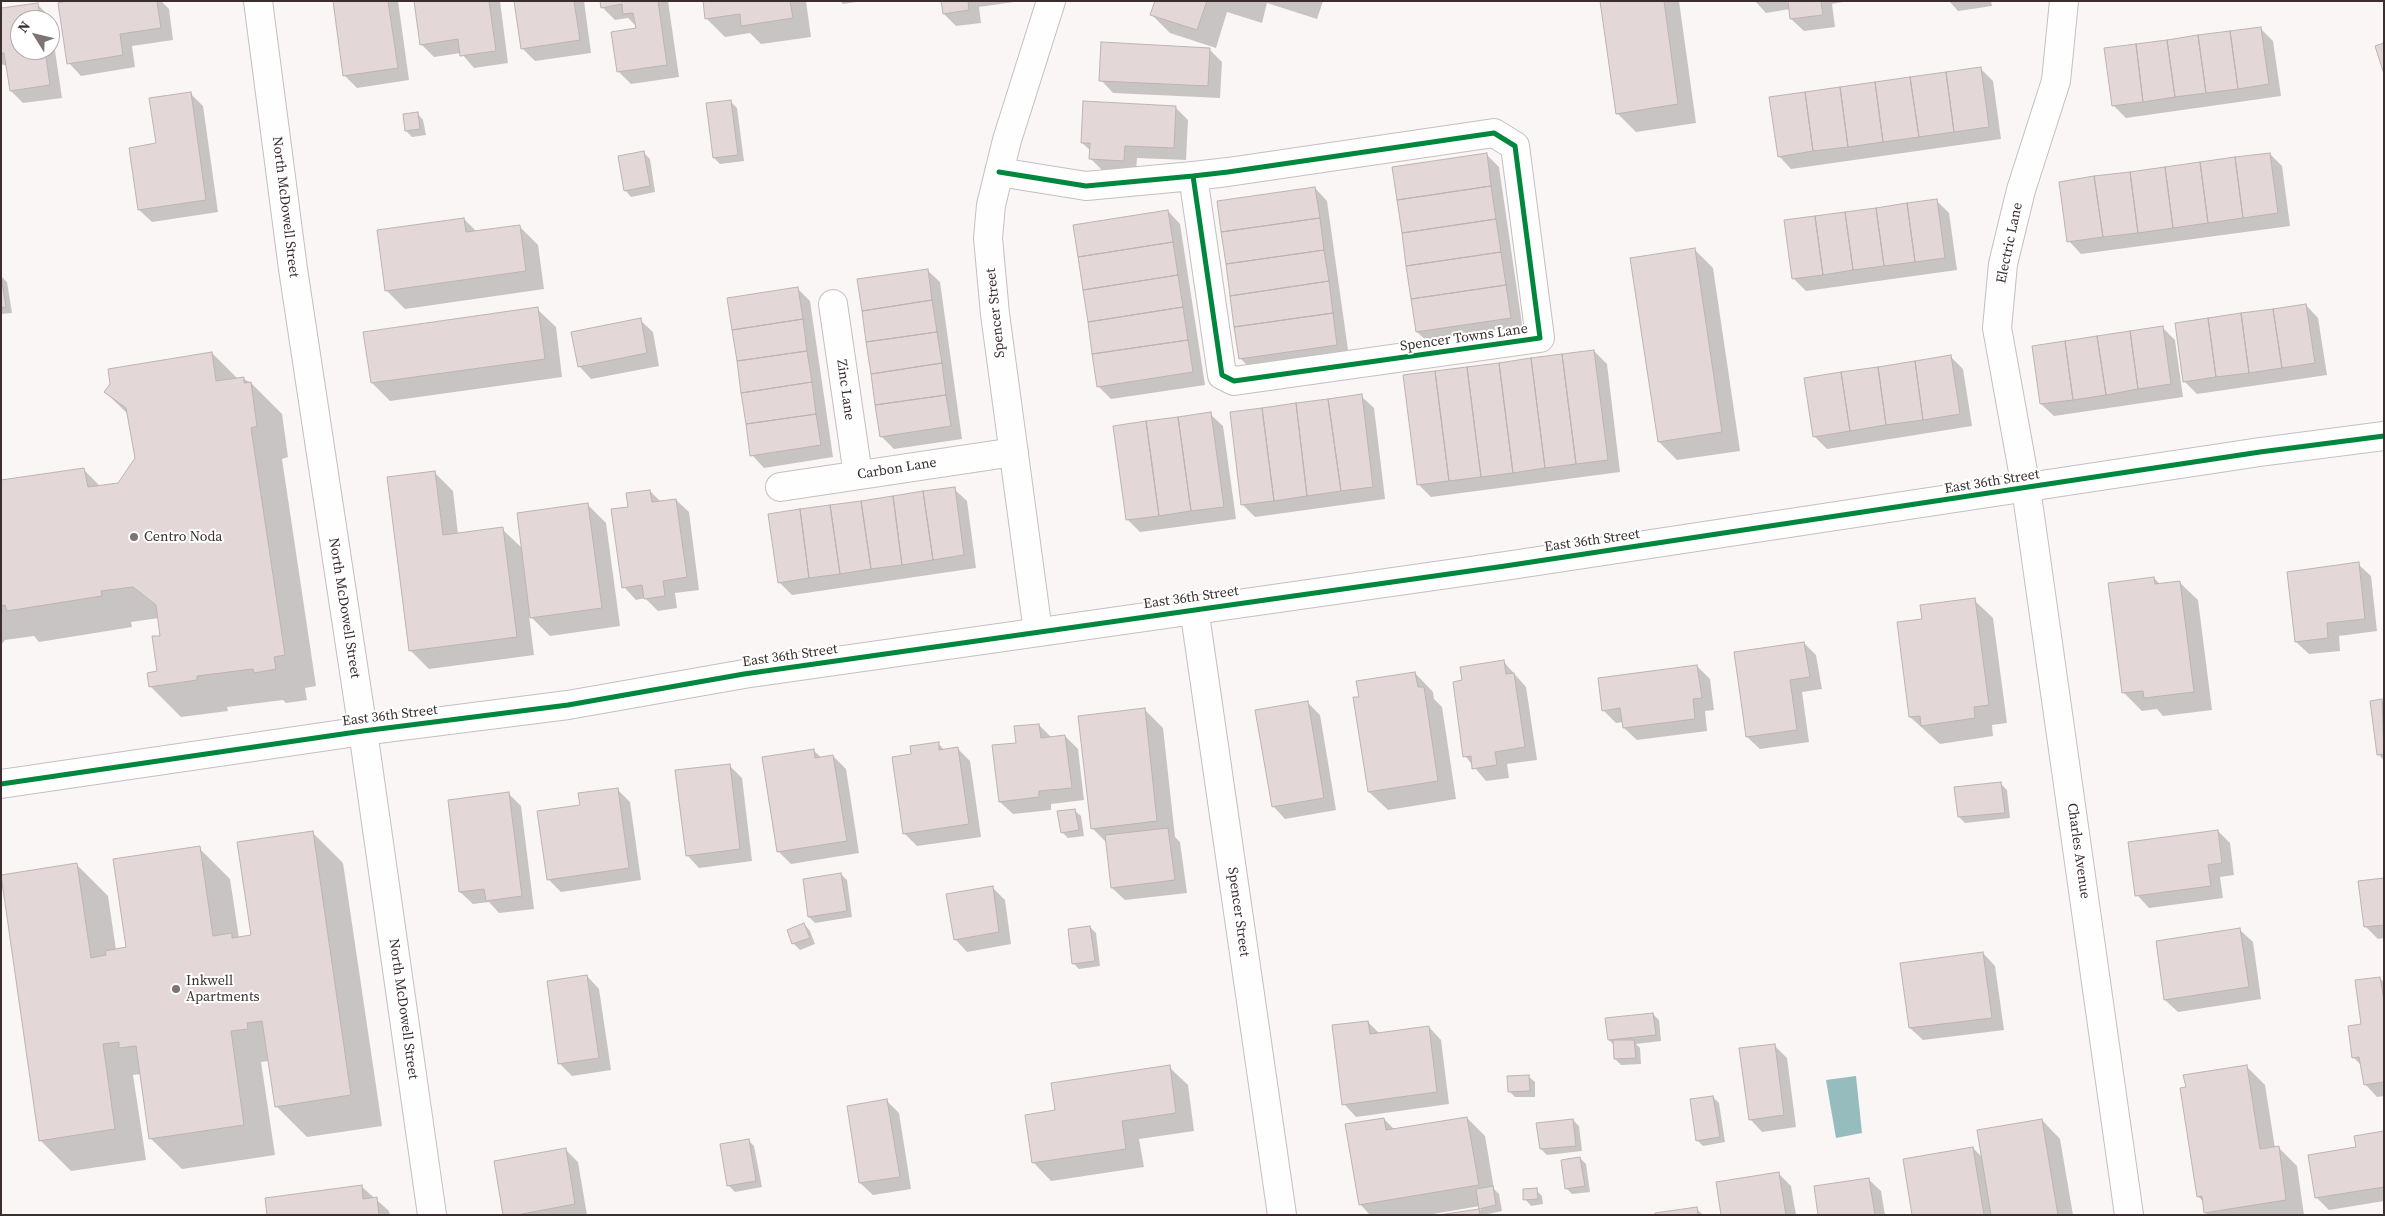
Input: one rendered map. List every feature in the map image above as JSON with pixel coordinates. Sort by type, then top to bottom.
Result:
[{"type":"street","name":"North McDowell Street","points":[[258,1],[294,278],[363,731],[432,1215]]},
{"type":"street","name":"Spencer Street","points":[[1038,632],[996,314],[988,238],[991,205],[1007,140],[1051,1]]},
{"type":"street","name":"Electric Lane","points":[[2026,488],[1997,328],[2003,264],[2021,190],[2056,81],[2064,1]]},
{"type":"street","name":"Spencer Towns Lane","points":[[999,172],[1086,186],[1228,172],[1494,132],[1515,146],[1540,338],[1234,381],[1222,375],[1193,176]]},
{"type":"street","name":"Zinc Lane","points":[[833,304],[858,475]]},
{"type":"street","name":"East 36th Street","points":[[1,784],[363,731],[568,705],[744,674],[1194,608],[1496,567],[2260,452],[2384,436]]},
{"type":"street","name":"Carbon Lane","points":[[780,487],[1014,452]]},
{"type":"street","name":"Charles Avenue","points":[[2026,488],[2129,1215]]},
{"type":"street","name":"Spencer Street","points":[[1194,608],[1282,1215]]},
{"type":"water","points":[[1856,1076],[1862,1133],[1836,1138],[1826,1080]]},
{"type":"building","points":[[66,1],[157,1],[161,28],[120,34],[123,55],[67,64],[58,3]]},
{"type":"building","points":[[333,1],[388,1],[398,68],[343,76]]},
{"type":"building","points":[[414,1],[489,1],[496,51],[460,56],[458,39],[420,45]]},
{"type":"building","points":[[514,1],[574,1],[580,40],[521,49]]},
{"type":"building","points":[[600,1],[658,1],[667,65],[617,72],[611,32],[636,28],[633,13],[623,14],[622,4],[601,8]]},
{"type":"building","points":[[703,1],[790,1],[793,18],[741,26],[740,14],[705,19]]},
{"type":"building","points":[[941,1],[968,1],[969,10],[943,14]]},
{"type":"building","points":[[1155,1],[1207,1],[1197,30],[1150,15]]},
{"type":"building","points":[[1600,1],[1664,1],[1678,104],[1616,114]]},
{"type":"building","points":[[1788,1],[1821,1],[1823,15],[1790,19]]},
{"type":"building","points":[[38,3],[39,10],[10,10],[10,60],[46,60],[50,85],[10,91],[4,53],[1,53],[1,8]]},
{"type":"building","points":[[2261,27],[2269,84],[2238,89],[2230,31]]},
{"type":"building","points":[[2230,31],[2238,89],[2206,93],[2198,35]]},
{"type":"building","points":[[2198,35],[2206,93],[2175,97],[2167,40]]},
{"type":"building","points":[[2167,40],[2175,97],[2143,102],[2136,44]]},
{"type":"building","points":[[1101,42],[1210,48],[1208,86],[1099,81]]},
{"type":"building","points":[[2384,43],[2384,74],[2375,46]]},
{"type":"building","points":[[2136,44],[2143,102],[2112,106],[2104,48]]},
{"type":"building","points":[[1981,67],[1989,127],[1954,132],[1946,72]]},
{"type":"building","points":[[1946,72],[1954,132],[1919,137],[1910,77]]},
{"type":"building","points":[[1910,77],[1919,137],[1883,142],[1875,82]]},
{"type":"building","points":[[1875,82],[1883,142],[1848,147],[1840,87]]},
{"type":"building","points":[[1840,87],[1848,147],[1813,151],[1805,92]]},
{"type":"building","points":[[191,92],[206,200],[138,210],[129,148],[156,143],[149,98]]},
{"type":"building","points":[[1805,92],[1813,151],[1778,157],[1769,97]]},
{"type":"building","points":[[731,100],[738,155],[713,158],[706,103]]},
{"type":"building","points":[[1083,101],[1176,106],[1174,148],[1125,146],[1124,161],[1089,159],[1090,143],[1081,143]]},
{"type":"building","points":[[418,112],[420,129],[405,131],[403,114]]},
{"type":"building","points":[[644,151],[650,186],[624,191],[618,156]]},
{"type":"building","points":[[1487,153],[1491,186],[1397,200],[1392,167]]},
{"type":"building","points":[[2270,153],[2278,213],[2243,218],[2235,157]]},
{"type":"building","points":[[2235,157],[2243,218],[2208,223],[2200,162]]},
{"type":"building","points":[[2200,162],[2208,223],[2173,228],[2165,167]]},
{"type":"building","points":[[2165,167],[2173,228],[2138,233],[2130,172]]},
{"type":"building","points":[[2130,172],[2138,233],[2103,237],[2094,176]]},
{"type":"building","points":[[2094,176],[2103,237],[2067,242],[2059,182]]},
{"type":"building","points":[[1491,186],[1496,219],[1402,233],[1397,200]]},
{"type":"building","points":[[1315,187],[1320,218],[1221,232],[1217,201]]},
{"type":"building","points":[[1937,199],[1945,258],[1915,262],[1907,203]]},
{"type":"building","points":[[1907,203],[1915,262],[1884,266],[1876,208]]},
{"type":"building","points":[[1876,208],[1884,266],[1853,270],[1845,212]]},
{"type":"building","points":[[1168,210],[1173,242],[1078,257],[1073,225]]},
{"type":"building","points":[[1845,212],[1853,270],[1823,275],[1815,216]]},
{"type":"building","points":[[1815,216],[1823,275],[1792,279],[1784,220]]},
{"type":"building","points":[[464,218],[466,232],[520,225],[526,271],[385,291],[377,230]]},
{"type":"building","points":[[1320,218],[1324,250],[1226,264],[1221,232]]},
{"type":"building","points":[[1496,219],[1501,252],[1406,266],[1402,233]]},
{"type":"building","points":[[1173,242],[1178,275],[1083,290],[1078,257]]},
{"type":"building","points":[[1695,248],[1722,432],[1658,442],[1630,258]]},
{"type":"building","points":[[1324,250],[1329,281],[1230,296],[1226,264]]},
{"type":"building","points":[[1501,252],[1506,285],[1411,299],[1406,266]]},
{"type":"building","points":[[928,269],[932,300],[862,311],[857,279]]},
{"type":"building","points":[[1,275],[6,307],[1,308]]},
{"type":"building","points":[[1178,275],[1183,307],[1088,322],[1083,290]]},
{"type":"building","points":[[1329,281],[1333,313],[1234,327],[1230,296]]},
{"type":"building","points":[[1506,285],[1511,318],[1416,332],[1411,299]]},
{"type":"building","points":[[798,287],[803,319],[732,330],[727,298]]},
{"type":"building","points":[[932,300],[937,332],[866,342],[862,311]]},
{"type":"building","points":[[2306,304],[2315,363],[2282,368],[2273,309]]},
{"type":"building","points":[[538,307],[545,359],[371,383],[363,332]]},
{"type":"building","points":[[1183,307],[1188,340],[1092,354],[1088,322]]},
{"type":"building","points":[[2273,309],[2282,368],[2249,373],[2241,313]]},
{"type":"building","points":[[1333,313],[1337,345],[1239,359],[1234,327]]},
{"type":"building","points":[[2241,313],[2249,373],[2216,377],[2208,318]]},
{"type":"building","points":[[641,318],[647,353],[578,367],[571,332]]},
{"type":"building","points":[[2208,318],[2216,377],[2183,382],[2175,323]]},
{"type":"building","points":[[803,319],[807,351],[737,361],[732,330]]},
{"type":"building","points":[[2163,326],[2171,384],[2138,389],[2130,331]]},
{"type":"building","points":[[2130,331],[2138,389],[2106,395],[2097,336]]},
{"type":"building","points":[[937,332],[942,363],[871,374],[866,342]]},
{"type":"building","points":[[2097,336],[2106,395],[2073,400],[2065,341]]},
{"type":"building","points":[[1188,340],[1193,372],[1097,387],[1092,354]]},
{"type":"building","points":[[2065,341],[2073,400],[2040,404],[2032,346]]},
{"type":"building","points":[[1594,350],[1608,460],[1576,464],[1562,354]]},
{"type":"building","points":[[807,351],[812,382],[741,393],[737,361]]},
{"type":"building","name":"Centro Noda","points":[[212,352],[216,381],[244,377],[244,383],[251,382],[257,426],[251,428],[285,655],[274,657],[276,669],[254,673],[253,669],[197,676],[197,680],[149,687],[147,673],[157,671],[152,636],[160,636],[156,605],[133,587],[101,591],[102,596],[7,611],[5,605],[1,606],[1,480],[84,468],[88,487],[118,483],[135,458],[126,408],[104,392],[110,384],[108,369]]},
{"type":"building","points":[[1562,354],[1576,464],[1545,468],[1531,358]]},
{"type":"building","points":[[1951,355],[1960,414],[1923,420],[1915,361]]},
{"type":"building","points":[[1531,358],[1545,468],[1513,473],[1499,363]]},
{"type":"building","points":[[1915,361],[1923,420],[1886,425],[1878,367]]},
{"type":"building","points":[[942,363],[946,395],[875,405],[871,374]]},
{"type":"building","points":[[1499,363],[1513,473],[1481,477],[1467,367]]},
{"type":"building","points":[[1467,367],[1481,477],[1449,481],[1435,371]]},
{"type":"building","points":[[1878,367],[1886,425],[1850,431],[1841,372]]},
{"type":"building","points":[[1435,371],[1449,481],[1417,485],[1403,375]]},
{"type":"building","points":[[1841,372],[1850,431],[1813,437],[1804,378]]},
{"type":"building","points":[[812,382],[816,414],[746,424],[741,393]]},
{"type":"building","points":[[1362,394],[1373,487],[1341,491],[1328,399]]},
{"type":"building","points":[[946,395],[951,426],[880,437],[875,405]]},
{"type":"building","points":[[1328,399],[1341,491],[1307,496],[1296,403]]},
{"type":"building","points":[[1296,403],[1307,496],[1274,501],[1262,408]]},
{"type":"building","points":[[1262,408],[1274,501],[1241,505],[1230,412]]},
{"type":"building","points":[[1211,412],[1224,507],[1191,511],[1178,417]]},
{"type":"building","points":[[816,414],[821,445],[750,456],[746,424]]},
{"type":"building","points":[[1178,417],[1191,511],[1159,516],[1146,421]]},
{"type":"building","points":[[1146,421],[1159,516],[1126,520],[1113,426]]},
{"type":"building","points":[[435,471],[443,535],[503,527],[517,637],[409,651],[387,477]]},
{"type":"building","points":[[955,487],[964,555],[933,560],[923,491]]},
{"type":"building","points":[[650,490],[652,502],[676,499],[687,577],[663,581],[665,596],[644,599],[642,585],[622,588],[611,509],[628,507],[626,493]]},
{"type":"building","points":[[923,491],[933,560],[902,565],[893,496]]},
{"type":"building","points":[[893,496],[902,565],[871,569],[861,501]]},
{"type":"building","points":[[861,501],[871,569],[840,574],[830,505]]},
{"type":"building","points":[[588,503],[602,608],[530,618],[517,513]]},
{"type":"building","points":[[830,505],[840,574],[809,578],[800,509]]},
{"type":"building","points":[[800,509],[809,578],[778,583],[768,514]]},
{"type":"building","points":[[2359,562],[2365,619],[2327,623],[2328,638],[2295,642],[2287,572]]},
{"type":"building","points":[[2154,577],[2155,584],[2180,581],[2194,692],[2144,698],[2143,691],[2122,693],[2108,583]]},
{"type":"building","points":[[1975,598],[1989,705],[1974,707],[1975,718],[1921,726],[1920,716],[1909,717],[1897,622],[1922,619],[1920,605]]},
{"type":"building","points":[[1804,642],[1810,677],[1790,680],[1797,730],[1746,737],[1734,652]]},
{"type":"building","points":[[1504,660],[1506,674],[1514,673],[1525,747],[1495,752],[1497,765],[1472,769],[1471,756],[1463,757],[1453,682],[1462,680],[1460,667]]},
{"type":"building","points":[[1697,665],[1702,698],[1693,699],[1695,719],[1623,728],[1620,708],[1602,711],[1598,678]]},
{"type":"building","points":[[1415,672],[1418,687],[1424,687],[1438,781],[1368,792],[1353,697],[1359,697],[1356,681]]},
{"type":"building","points":[[2382,699],[2384,754],[2377,755],[2370,701]]},
{"type":"building","points":[[1308,701],[1324,798],[1272,807],[1255,710]]},
{"type":"building","points":[[1145,708],[1157,821],[1091,829],[1078,716]]},
{"type":"building","points":[[1039,724],[1041,738],[1065,735],[1072,788],[1039,791],[1039,797],[999,802],[992,745],[1016,743],[1014,726]]},
{"type":"building","points":[[939,742],[939,750],[958,747],[969,824],[903,834],[892,757],[911,754],[910,746]]},
{"type":"building","points":[[814,749],[815,758],[833,755],[847,841],[777,852],[762,757]]},
{"type":"building","points":[[730,764],[740,849],[686,856],[675,770]]},
{"type":"building","points":[[2001,782],[2005,813],[1958,817],[1954,787]]},
{"type":"building","points":[[618,788],[629,868],[547,880],[537,811],[580,805],[578,793]]},
{"type":"building","points":[[509,792],[522,896],[486,901],[484,889],[459,892],[448,800]]},
{"type":"building","points":[[1075,809],[1079,830],[1061,833],[1057,811]]},
{"type":"building","points":[[1168,828],[1175,880],[1111,888],[1105,835]]},
{"type":"building","points":[[2218,830],[2222,863],[2208,865],[2211,886],[2135,896],[2128,842]]},
{"type":"building","name":"Inkwell Apartments","points":[[313,831],[351,1095],[275,1107],[262,1021],[247,1023],[248,1029],[231,1031],[244,1125],[149,1139],[136,1046],[119,1048],[119,1042],[103,1044],[115,1129],[39,1141],[1,875],[77,863],[91,958],[106,955],[105,951],[126,947],[113,859],[200,846],[213,936],[232,933],[232,938],[251,935],[237,842]]},
{"type":"building","points":[[841,873],[847,911],[808,917],[803,879]]},
{"type":"building","points":[[2384,878],[2384,925],[2364,927],[2358,881]]},
{"type":"building","points":[[993,886],[999,932],[954,940],[946,894]]},
{"type":"building","points":[[804,923],[810,938],[792,944],[787,930]]},
{"type":"building","points":[[1090,926],[1095,961],[1072,964],[1068,929]]},
{"type":"building","points":[[2240,928],[2249,987],[2164,1000],[2156,941]]},
{"type":"building","points":[[1983,952],[1992,1018],[1909,1028],[1900,963]]},
{"type":"building","points":[[587,975],[599,1058],[558,1064],[547,981]]},
{"type":"building","points":[[2380,977],[2384,1000],[2384,1082],[2364,1085],[2359,1057],[2352,1058],[2348,1026],[2361,1024],[2355,980]]},
{"type":"building","points":[[1653,1013],[1656,1035],[1608,1040],[1605,1018]]},
{"type":"building","points":[[1368,1021],[1370,1034],[1429,1026],[1437,1092],[1342,1105],[1332,1025]]},
{"type":"building","points":[[1613,1040],[1634,1040],[1636,1058],[1614,1059]]},
{"type":"building","points":[[1775,1044],[1784,1115],[1749,1120],[1739,1048]]},
{"type":"building","points":[[1170,1065],[1176,1113],[1122,1121],[1126,1149],[1032,1163],[1025,1115],[1055,1110],[1051,1083]]},
{"type":"building","points":[[2247,1065],[2260,1149],[2279,1146],[2286,1200],[2204,1213],[2202,1196],[2197,1197],[2180,1088],[2186,1087],[2183,1075]]},
{"type":"building","points":[[1529,1075],[1530,1091],[1508,1092],[1507,1076]]},
{"type":"building","points":[[1713,1096],[1720,1137],[1696,1141],[1690,1099]]},
{"type":"building","points":[[887,1099],[900,1177],[859,1183],[847,1106]]},
{"type":"building","points":[[1467,1117],[1479,1185],[1359,1205],[1345,1124],[1384,1118],[1386,1130]]},
{"type":"building","points":[[1573,1119],[1576,1146],[1540,1149],[1536,1123]]},
{"type":"building","points":[[2042,1119],[2058,1215],[1991,1215],[1977,1130]]},
{"type":"building","points":[[2384,1131],[2384,1187],[2315,1198],[2308,1155],[2356,1147],[2354,1136]]},
{"type":"building","points":[[749,1139],[756,1181],[727,1186],[720,1144]]},
{"type":"building","points":[[1973,1147],[1984,1215],[1912,1215],[1903,1159]]},
{"type":"building","points":[[566,1148],[575,1204],[517,1215],[503,1215],[494,1161]]},
{"type":"building","points":[[1580,1157],[1585,1186],[1565,1189],[1561,1160]]},
{"type":"building","points":[[1779,1172],[1786,1215],[1721,1215],[1716,1182]]},
{"type":"building","points":[[1869,1178],[1875,1215],[1818,1215],[1814,1186]]},
{"type":"building","points":[[362,1185],[363,1199],[377,1197],[379,1215],[267,1215],[265,1198]]},
{"type":"building","points":[[1493,1186],[1496,1205],[1479,1209],[1476,1189]]},
{"type":"building","points":[[1537,1188],[1538,1199],[1523,1200],[1523,1189]]},
{"type":"building","points":[[1697,1207],[1698,1215],[1655,1215],[1655,1213]]},
{"type":"building","points":[[1479,1209],[1480,1215],[1439,1215]]},
{"type":"cycle path","points":[[999,172],[1086,186],[1228,172],[1494,133],[1515,146],[1540,338],[1234,381],[1222,375],[1193,176]]},
{"type":"cycle path","points":[[1,784],[363,731],[568,705],[744,674],[1505,566],[2260,452],[2384,436]]},
{"type":"place","name":"Centro Noda","points":[[134,537]]},
{"type":"place","name":"Inkwell Apartments","points":[[176,989]]}]
